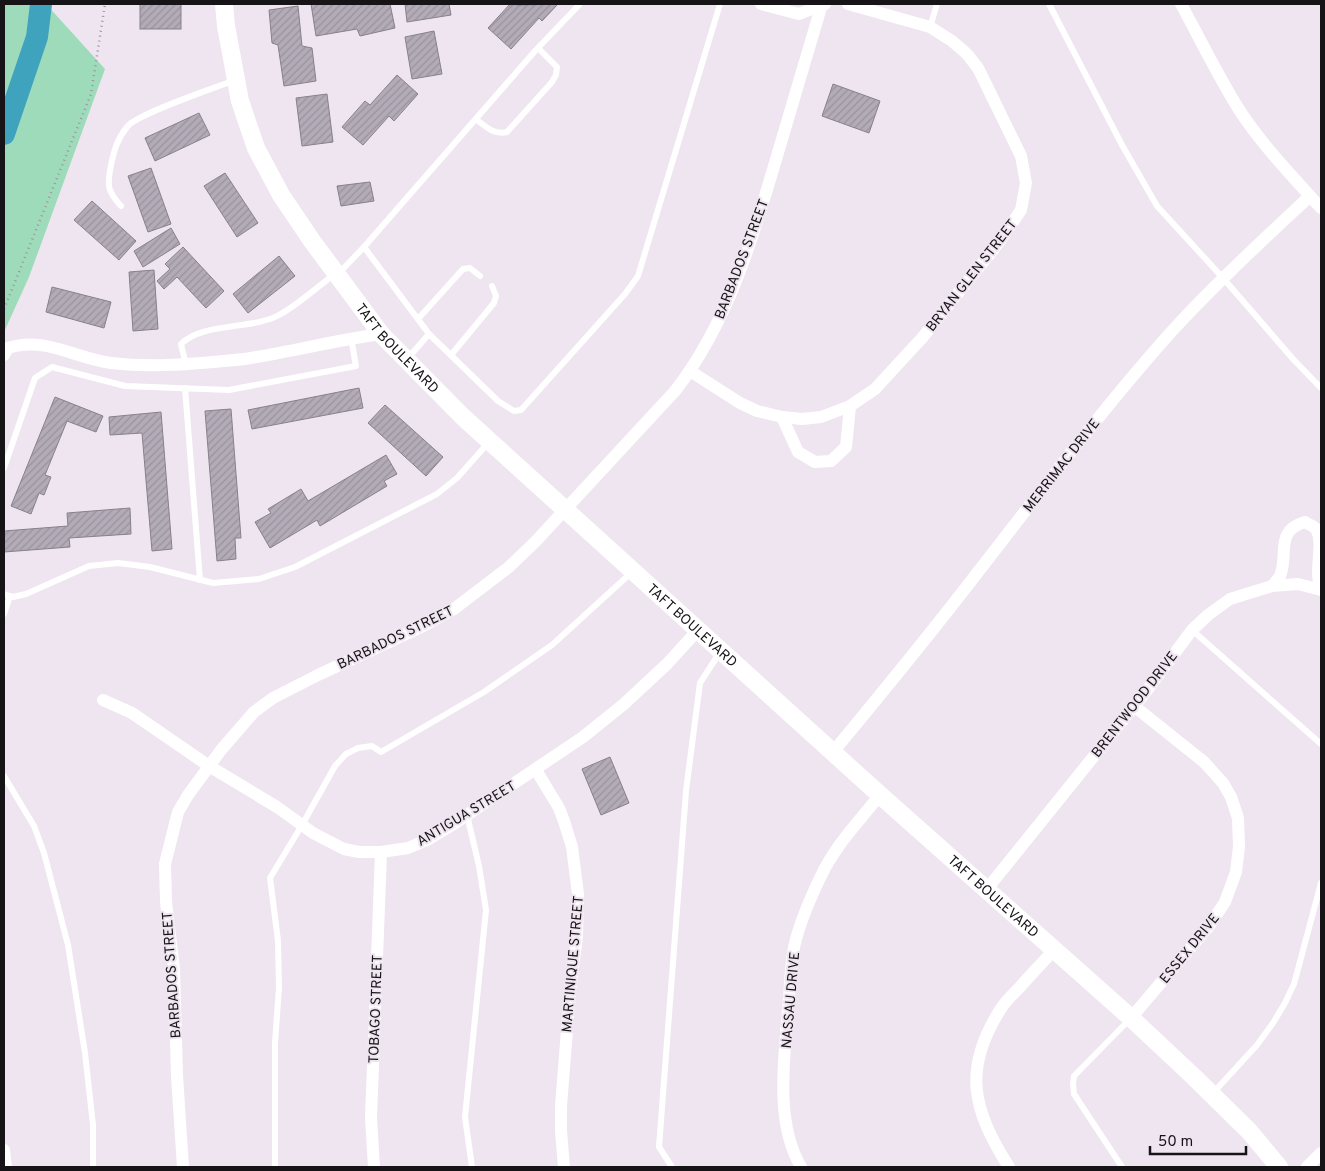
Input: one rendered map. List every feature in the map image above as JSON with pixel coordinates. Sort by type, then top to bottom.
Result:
[{"type":"street","name":"TAFT BOULEVARD","points":[[224,4],[226,26],[240,101],[256,148],[281,195],[381,334],[463,417],[833,752],[1131,1018],[1212,1094],[1249,1132],[1279,1167]]},
{"type":"street","points":[[761,4],[799,14],[823,4]]},
{"type":"street","name":"BARBADOS STREET","points":[[182,1167],[174,969],[166,902],[165,864],[178,812],[209,766],[254,712],[273,698],[423,626],[454,609],[509,567],[675,391],[690,371],[722,316],[755,232],[823,4]]},
{"type":"street","name":"BRYAN GLEN STREET","points":[[690,371],[740,403],[757,411],[782,417],[802,420],[821,417],[850,406],[875,389],[922,338],[1000,241],[1021,210],[1026,183],[1021,156],[982,77],[967,54],[952,41],[930,27],[848,4]]},
{"type":"street","points":[[1181,4],[1239,109],[1255,132],[1321,208]]},
{"type":"street","name":"MERRIMAC DRIVE","points":[[833,752],[959,596],[1105,410],[1171,332],[1223,278],[1310,196]]},
{"type":"street","points":[[6,351],[26,344],[43,344],[105,362],[137,366],[168,366],[249,359],[351,338],[381,334]]},
{"type":"street","points":[[782,417],[798,452],[815,462],[831,461],[846,447],[850,406]]},
{"type":"street","points":[[1272,586],[1280,576],[1285,542],[1289,532],[1296,525],[1306,522],[1316,529],[1320,542],[1318,581],[1321,589]]},
{"type":"street","name":"BRENTWOOD DRIVE","points":[[987,889],[1134,706],[1192,630],[1208,615],[1230,599],[1272,586],[1298,584],[1321,589]]},
{"type":"street","name":"ANTIGUA STREET","points":[[102,700],[132,713],[209,766],[277,807],[302,825],[344,849],[359,852],[381,852],[408,848],[420,843],[536,770],[583,737],[624,704],[668,664],[698,630]]},
{"type":"street","name":"ESSEX DRIVE","points":[[1131,1018],[1209,926],[1220,910],[1236,872],[1239,848],[1238,818],[1232,797],[1223,783],[1204,762],[1134,706]]},
{"type":"street","name":"MARTINIQUE STREET","points":[[536,770],[564,821],[572,846],[578,894],[577,936],[570,992],[561,1106],[560,1131],[564,1167]]},
{"type":"street","name":"NASSAU DRIVE","points":[[801,1167],[789,1142],[784,1092],[785,1045],[793,952],[806,908],[821,876],[841,843],[880,794]]},
{"type":"street","name":"TOBAGO STREET","points":[[374,1167],[371,1118],[381,852]]},
{"type":"street","points":[[1010,1167],[985,1123],[978,1104],[975,1085],[978,1063],[985,1039],[1003,1006],[1054,950]]},
{"type":"street","points":[[4,1150],[6,1167]]},
{"type":"street","points":[[1307,1167],[1321,1153]]},
{"type":"lane","points":[[186,364],[181,344],[189,336],[229,326],[261,322],[279,315],[337,274],[364,247],[538,48],[580,4]]},
{"type":"lane","points":[[364,247],[429,334],[498,401],[514,411],[521,410],[625,294],[638,276],[720,4]]},
{"type":"lane","points":[[930,27],[937,4]]},
{"type":"lane","points":[[1049,4],[1156,206],[1321,388]]},
{"type":"lane","points":[[477,120],[491,131],[501,134],[507,132],[552,82],[557,68],[538,48]]},
{"type":"lane","points":[[121,206],[111,196],[107,182],[115,145],[128,125],[150,114],[236,80]]},
{"type":"lane","points":[[418,319],[463,270],[470,268],[480,276]]},
{"type":"lane","points":[[450,355],[494,303],[496,296],[492,286]]},
{"type":"lane","points":[[406,360],[429,334]]},
{"type":"lane","points":[[4,468],[35,378],[52,367],[125,386],[229,390],[356,366],[351,338]]},
{"type":"lane","points":[[185,388],[200,580]]},
{"type":"lane","points":[[4,614],[7,595],[13,597],[26,594],[89,566],[118,563],[150,567],[213,583],[260,579],[295,567],[437,494],[457,478],[490,441]]},
{"type":"lane","points":[[275,1167],[275,1043],[279,988],[278,940],[270,878],[335,766],[346,754],[358,748],[372,746],[381,752],[484,692],[552,646],[633,571]]},
{"type":"lane","points":[[1192,630],[1321,744]]},
{"type":"lane","points":[[672,1167],[659,1147],[686,791],[700,683],[721,651]]},
{"type":"lane","points":[[4,776],[34,826],[44,853],[68,945],[85,1053],[93,1125],[93,1167]]},
{"type":"lane","points":[[467,815],[479,866],[486,910],[465,1118],[472,1167]]},
{"type":"lane","points":[[1212,1094],[1257,1045],[1285,1003],[1294,984],[1321,883]]},
{"type":"lane","points":[[1122,1167],[1074,1094],[1073,1084],[1074,1076],[1131,1018]]},
{"type":"path","points":[[4,309],[91,94],[104,4]]},
{"type":"green space","points":[[4,4],[46,4],[105,69],[29,277],[4,332]]},
{"type":"building","points":[[140,4],[181,4],[181,29],[140,29]]},
{"type":"building","points":[[311,4],[390,4],[395,28],[360,36],[357,29],[316,36]]},
{"type":"building","points":[[405,4],[449,4],[451,15],[407,22]]},
{"type":"building","points":[[510,4],[558,4],[542,21],[539,18],[511,49],[488,28]]},
{"type":"building","points":[[298,6],[302,46],[312,48],[316,81],[284,86],[278,45],[272,43],[269,10]]},
{"type":"building","points":[[434,31],[442,74],[412,79],[405,37]]},
{"type":"building","points":[[397,75],[418,94],[394,121],[389,116],[363,145],[342,127],[365,101],[370,105]]},
{"type":"building","points":[[833,84],[880,101],[869,133],[822,116]]},
{"type":"building","points":[[327,94],[333,142],[302,146],[296,98]]},
{"type":"building","points":[[199,113],[210,135],[155,161],[145,138]]},
{"type":"building","points":[[151,168],[171,224],[148,232],[128,176]]},
{"type":"building","points":[[225,173],[258,223],[237,237],[204,186]]},
{"type":"building","points":[[370,182],[374,201],[341,206],[337,186]]},
{"type":"building","points":[[92,201],[136,241],[119,260],[74,220]]},
{"type":"building","points":[[171,228],[180,244],[143,267],[134,251]]},
{"type":"building","points":[[183,247],[224,291],[206,308],[177,277],[164,289],[157,281],[170,269],[165,264]]},
{"type":"building","points":[[279,256],[295,276],[248,313],[233,294]]},
{"type":"building","points":[[154,270],[158,329],[133,331],[129,272]]},
{"type":"building","points":[[52,287],[111,302],[104,328],[46,312]]},
{"type":"building","points":[[359,388],[363,408],[252,429],[248,410]]},
{"type":"building","points":[[55,397],[103,416],[96,432],[67,421],[45,475],[51,477],[44,495],[39,493],[31,514],[11,506]]},
{"type":"building","points":[[385,405],[443,457],[426,476],[368,423]]},
{"type":"building","points":[[231,409],[241,538],[235,538],[236,559],[217,561],[205,411]]},
{"type":"building","points":[[161,412],[172,549],[152,551],[142,433],[110,435],[109,417]]},
{"type":"building","points":[[386,455],[397,474],[384,481],[387,486],[320,526],[317,520],[270,548],[255,522],[271,513],[268,509],[301,489],[308,501]]},
{"type":"building","points":[[130,508],[131,534],[69,538],[70,547],[4,552],[4,531],[68,526],[67,513]]},
{"type":"building","points":[[610,757],[629,803],[601,815],[582,769]]},
{"type":"waterway","points":[[4,134],[37,37],[41,4]]}]
